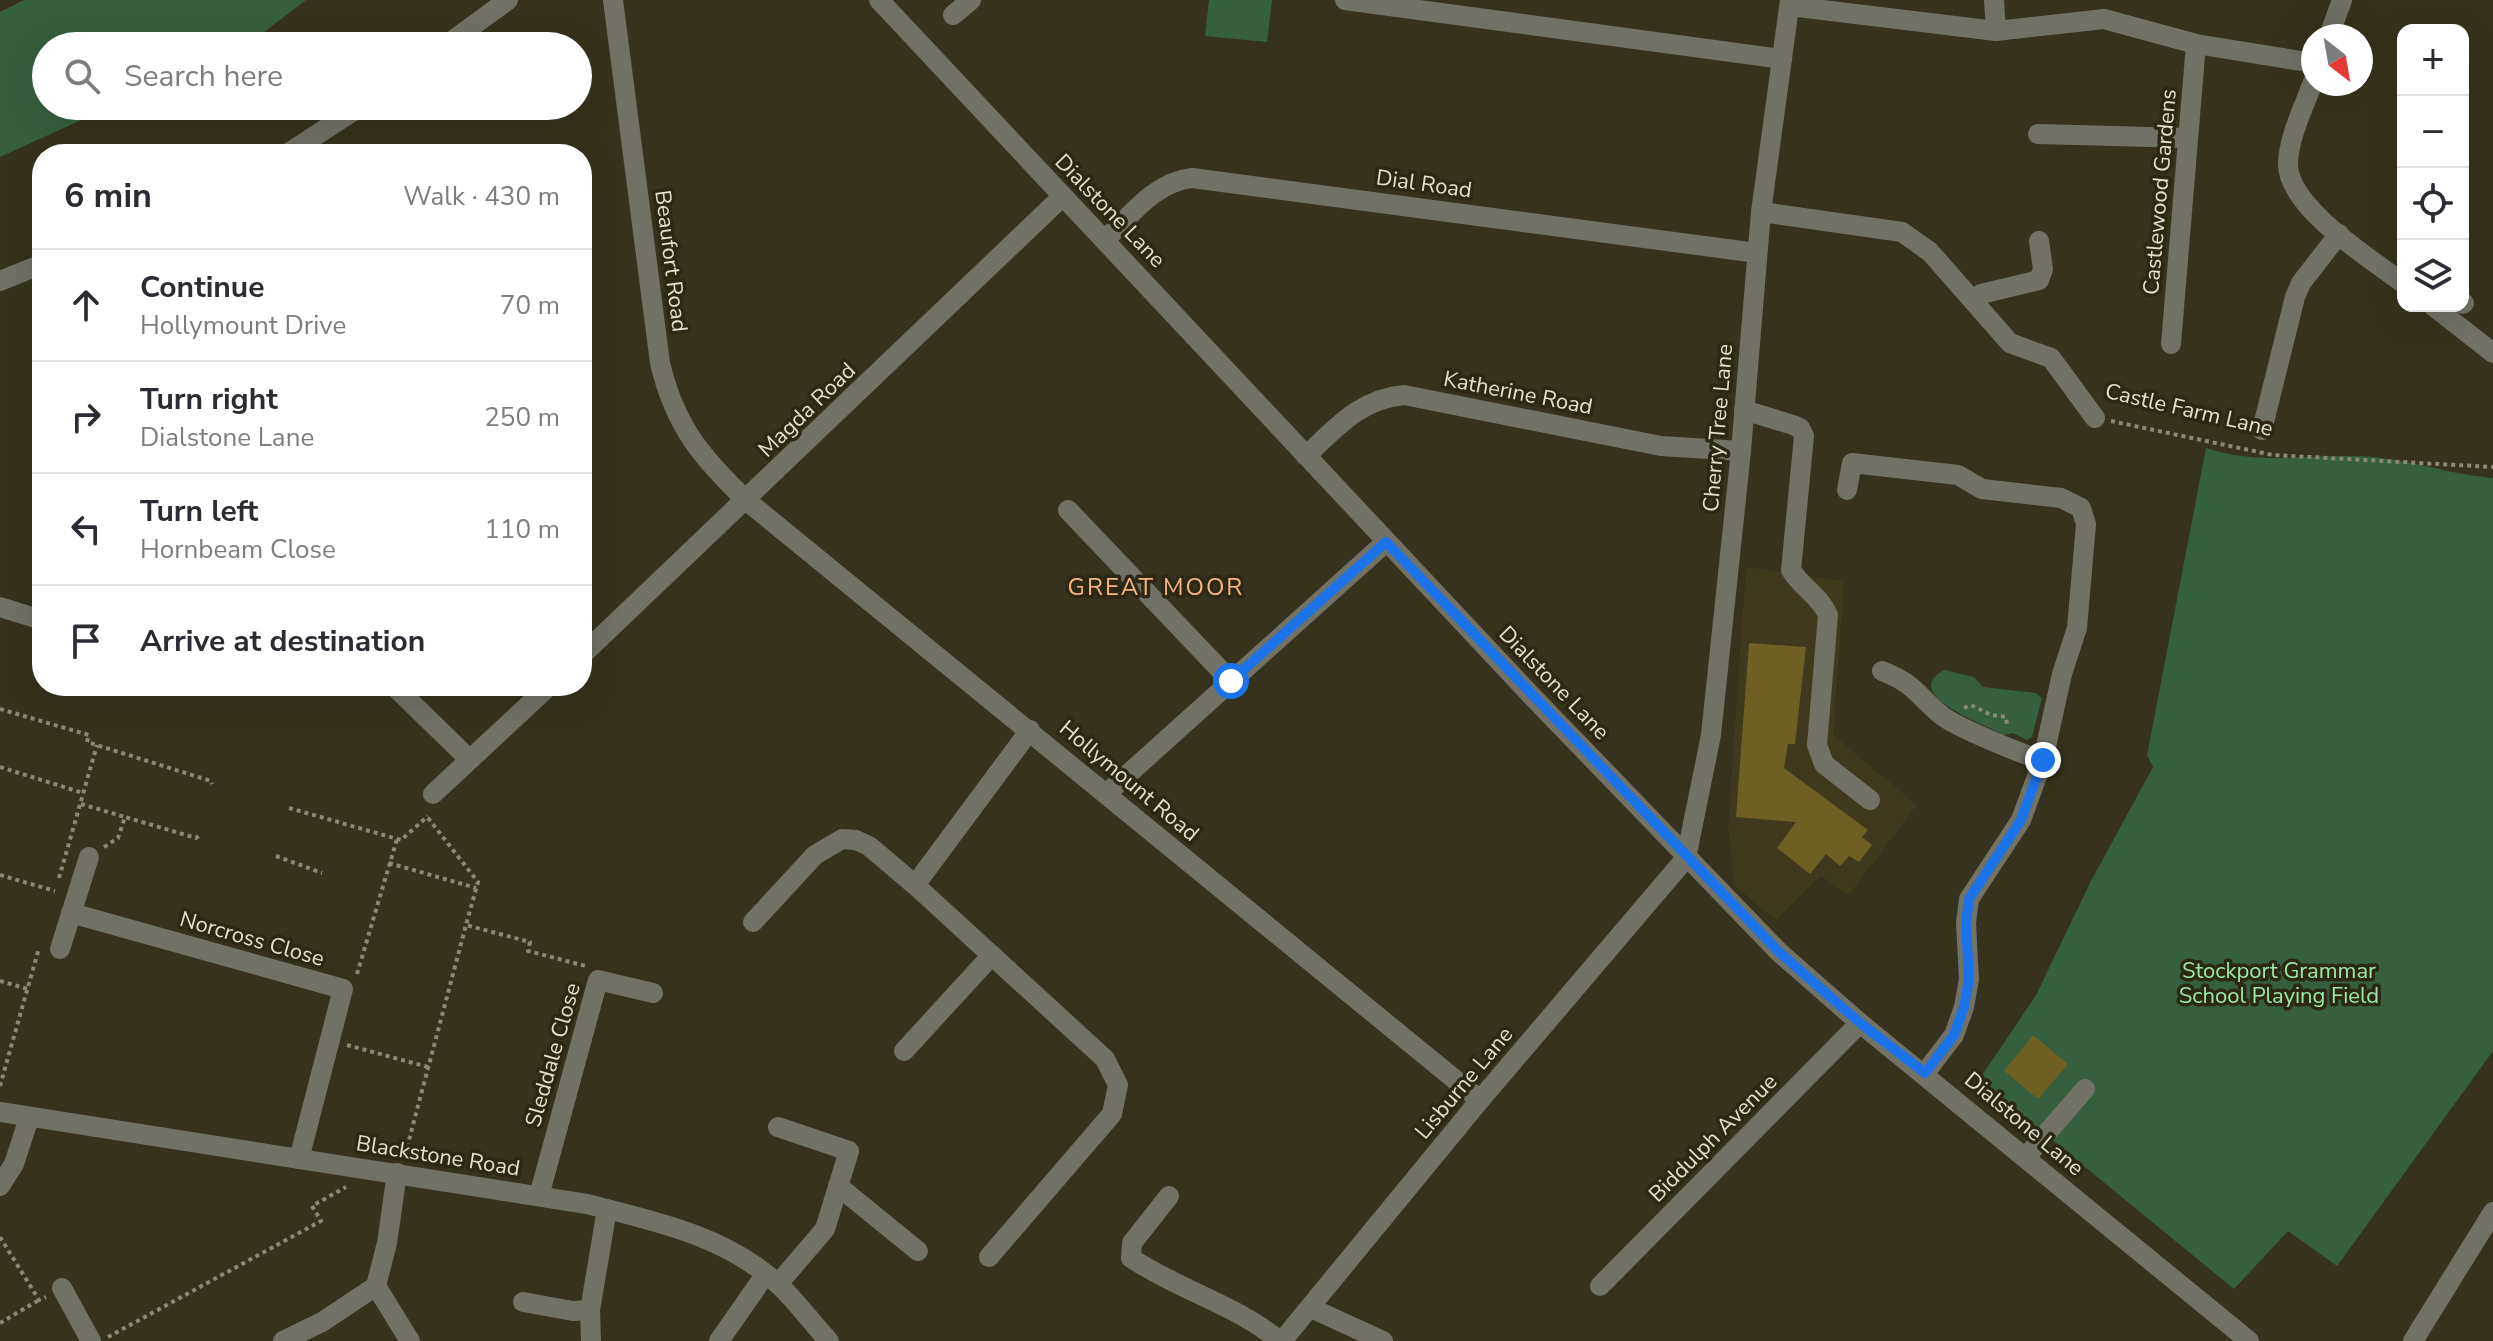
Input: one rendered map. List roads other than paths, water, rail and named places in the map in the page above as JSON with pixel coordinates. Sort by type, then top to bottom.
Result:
[{"type":"street","points":[[464,32],[508,0]]},
{"type":"street","name":"Beaufort Road","points":[[613,0],[657,347],[668,400],[689,437],[715,470],[747,501]]},
{"type":"street","name":"Dialstone Lane","points":[[879,0],[1106,239],[1386,542],[1779,952],[1860,1023],[1925,1073],[2249,1341]]},
{"type":"street","points":[[953,15],[971,0]]},
{"type":"street","points":[[1345,0],[1782,59]]},
{"type":"street","points":[[1994,0],[1996,31]]},
{"type":"street","points":[[2333,24],[2342,0]]},
{"type":"street","points":[[1790,3],[1996,31],[2104,19],[2196,44],[2301,61]]},
{"type":"street","name":"Cherry Tree Lane","points":[[1686,858],[1711,735],[1741,451],[1761,212],[1790,3]]},
{"type":"street","name":"Castlewood Gardens","points":[[2171,344],[2196,44]]},
{"type":"street","points":[[2308,96],[2290,149],[2290,177],[2301,198],[2339,234],[2397,278]]},
{"type":"street","points":[[302,144],[339,120]]},
{"type":"street","points":[[2038,134],[2188,138]]},
{"type":"street","name":"Dial Road","points":[[1106,239],[1161,187],[1174,180],[1192,178],[1757,253]]},
{"type":"street","name":"Magda Road","points":[[592,641],[747,501],[1063,196]]},
{"type":"street","name":"Castle Farm Lane","points":[[1761,212],[1902,232],[1930,252],[2010,343],[2051,358],[2095,418]]},
{"type":"street","points":[[2262,430],[2274,411],[2295,297],[2301,283],[2339,234]]},
{"type":"street","points":[[1973,301],[1981,294],[2039,280],[2043,269],[2039,241]]},
{"type":"street","points":[[0,281],[32,268]]},
{"type":"street","points":[[2463,312],[2493,353]]},
{"type":"street","name":"Katherine Road","points":[[1306,456],[1364,405],[1382,397],[1404,395],[1661,446],[1741,451]]},
{"type":"street","points":[[1744,410],[1800,428],[1804,436],[1791,570],[1807,591],[1822,601],[1828,615],[1817,745],[1824,764],[1870,800]]},
{"type":"street","points":[[1847,490],[1852,463],[1958,475],[1982,489],[2061,498],[2081,508],[2086,524],[2077,628],[2062,674],[2043,760],[2021,820],[1969,899],[1966,923],[1969,979],[1964,1007],[1954,1035],[1925,1073]]},
{"type":"street","name":"Hollymount Road","points":[[747,501],[1480,1100]]},
{"type":"street","points":[[1068,510],[1231,681]]},
{"type":"street","points":[[1106,794],[1386,542]]},
{"type":"street","points":[[0,607],[32,617]]},
{"type":"street","points":[[1882,671],[1904,679],[1940,715],[1955,724],[2024,755],[2043,760]]},
{"type":"street","points":[[404,696],[469,759]]},
{"type":"street","points":[[433,794],[538,696]]},
{"type":"street","points":[[915,885],[1030,730]]},
{"type":"street","points":[[753,921],[815,855],[842,839],[869,846],[1105,1059],[1118,1085],[1112,1114],[1014,1237],[989,1257]]},
{"type":"street","points":[[60,949],[89,857]]},
{"type":"street","name":"Lisburne Lane","points":[[1281,1341],[1686,858]]},
{"type":"street","name":"Norcross Close","points":[[71,913],[343,989],[299,1159]]},
{"type":"street","points":[[903,1051],[992,955]]},
{"type":"street","name":"Sleddale Close","points":[[539,1196],[598,980],[653,993]]},
{"type":"street","name":"Biddulph Avenue","points":[[1600,1286],[1860,1023]]},
{"type":"street","points":[[2026,1157],[2085,1089]]},
{"type":"street","name":"Blackstone Road","points":[[0,1112],[539,1196],[668,1225],[715,1242],[771,1280],[829,1341]]},
{"type":"street","points":[[0,1186],[14,1164],[29,1118]]},
{"type":"street","points":[[719,1341],[771,1280],[825,1229],[849,1151],[778,1127]]},
{"type":"street","points":[[283,1341],[322,1322],[376,1286],[387,1243],[391,1172]]},
{"type":"street","points":[[838,1186],[918,1251]]},
{"type":"street","points":[[1169,1196],[1132,1243],[1131,1258],[1166,1281],[1257,1322],[1281,1341]]},
{"type":"street","points":[[591,1341],[590,1310],[607,1209]]},
{"type":"street","points":[[2413,1341],[2493,1212]]},
{"type":"street","points":[[376,1286],[410,1341]]},
{"type":"street","points":[[62,1288],[91,1341]]},
{"type":"street","points":[[523,1302],[573,1311],[590,1310]]},
{"type":"street","points":[[1311,1308],[1383,1341]]},
{"type":"district","name":"GREAT MOOR","points":[[1156,587]]},
{"type":"park label","name":"Stockport Grammar School Playing Field","points":[[2279,984]]}]
